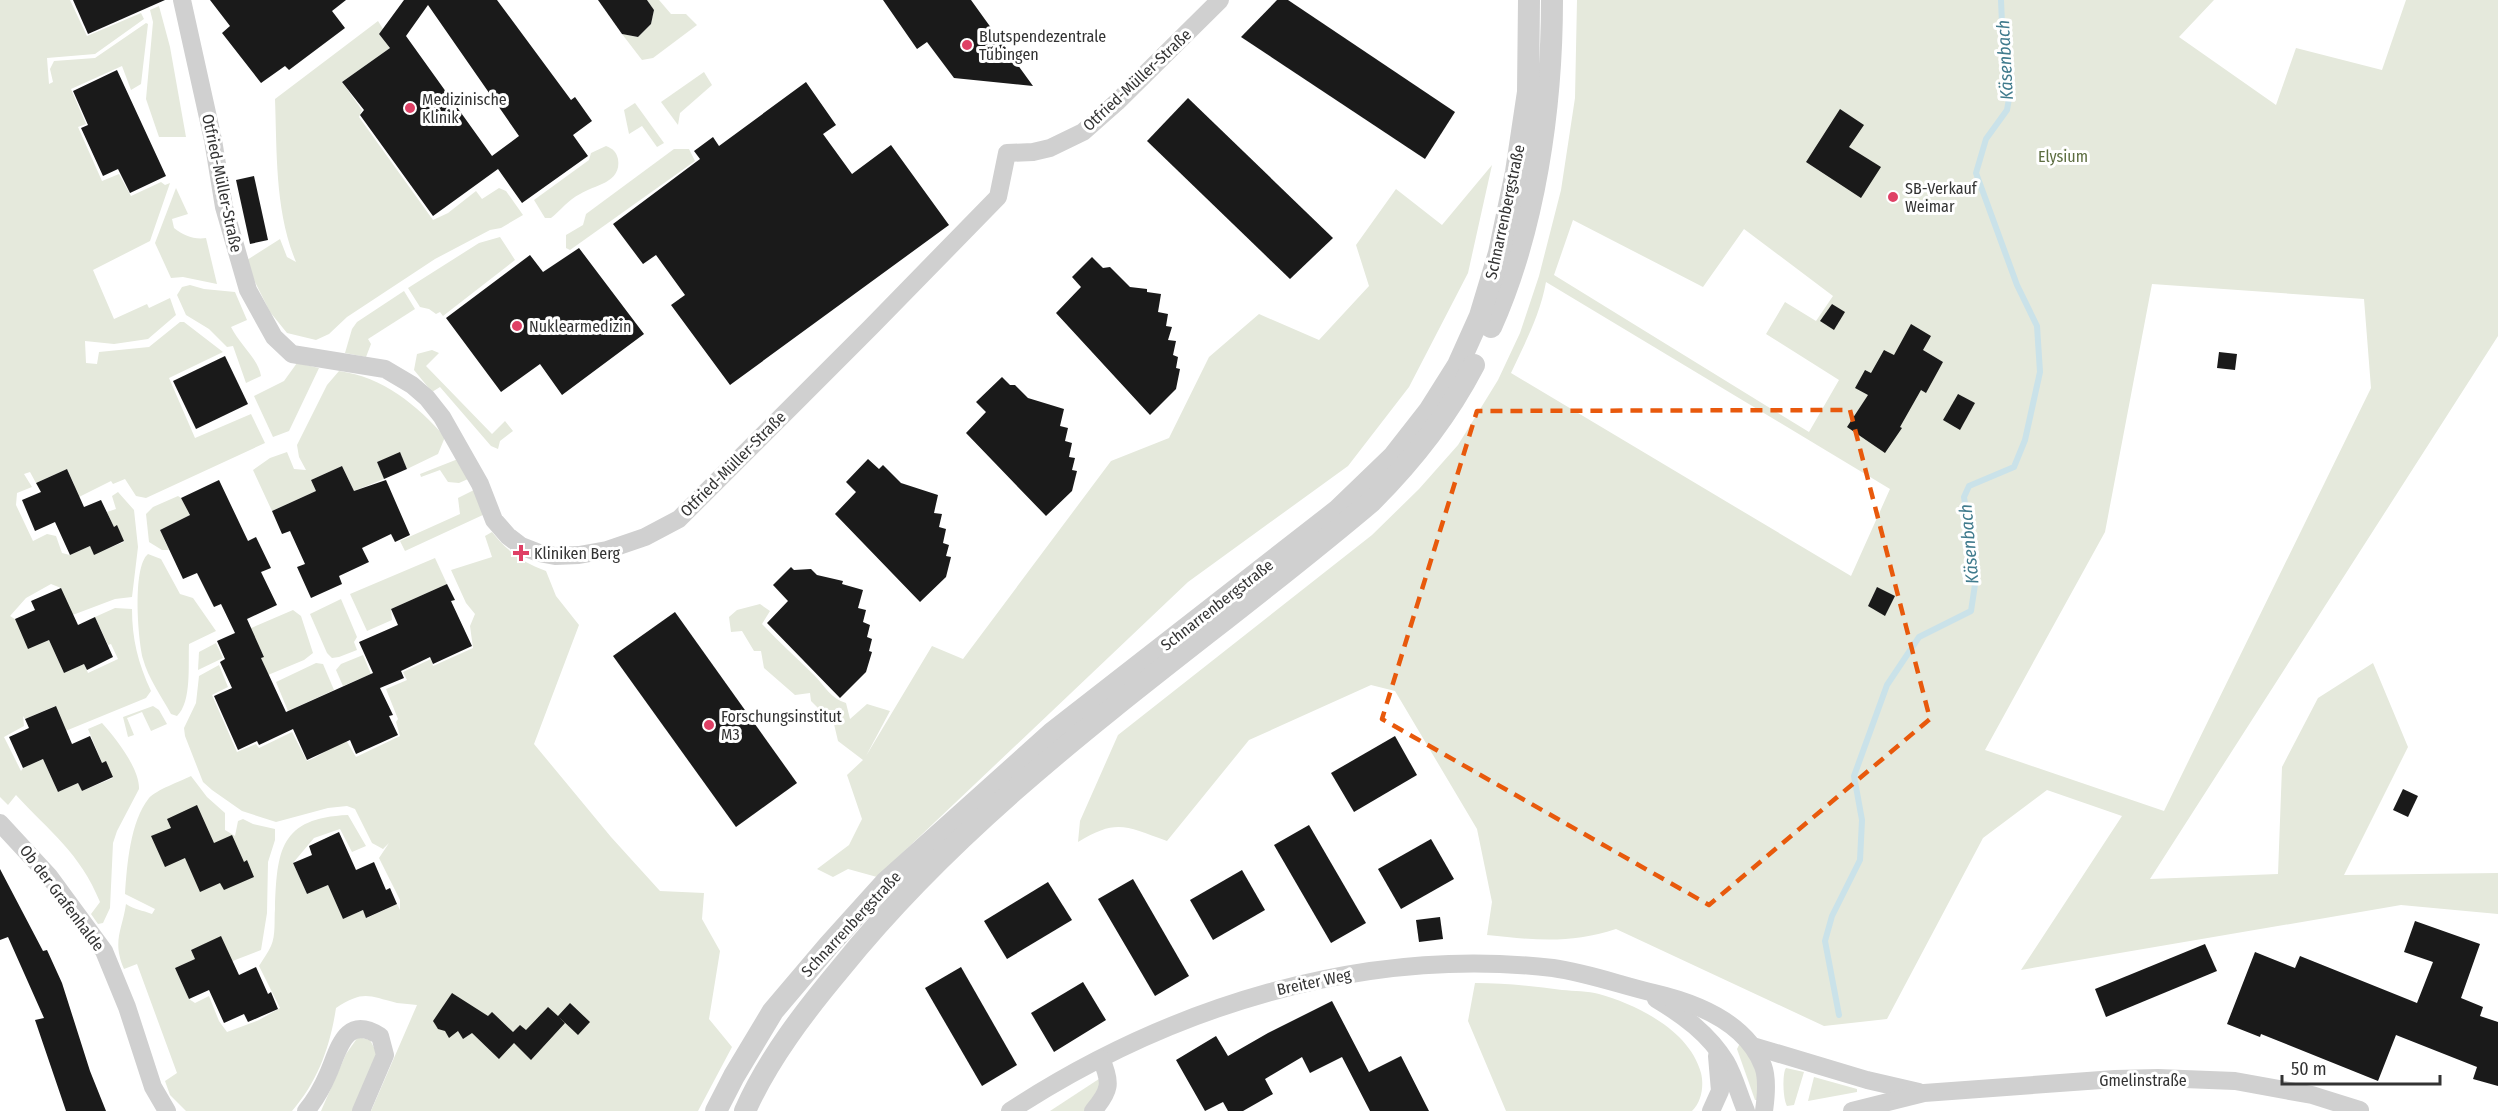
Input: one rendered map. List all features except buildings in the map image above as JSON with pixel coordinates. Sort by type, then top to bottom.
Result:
[{"type":"street","name":"Otfried-Müller-Straße","points":[[182,0],[213,140],[224,207],[248,290],[274,337],[292,354],[385,369],[412,385],[427,398],[442,417],[480,484],[494,520],[508,536],[521,546],[555,556],[579,555],[626,545],[679,519],[998,197],[1007,153],[1033,152],[1050,148],[1083,132],[1117,102],[1220,0]]},
{"type":"street","name":"Schnarrenbergstraße","points":[[716,1111],[773,1011],[885,883],[1052,733],[1338,510],[1393,456],[1430,411],[1467,346],[1480,316],[1499,253],[1516,172],[1528,92],[1529,0]]},
{"type":"street","name":"Schnarrenbergstraße","points":[[745,1111],[780,1049],[822,991],[892,907],[930,868],[1058,753],[1372,501],[1396,476],[1442,420],[1463,386],[1494,322],[1526,221],[1549,94],[1552,0]]},
{"type":"street","name":"Ob der Grafenhalde","points":[[0,823],[50,876],[104,951],[127,1007],[153,1087],[167,1111]]},
{"type":"street","name":"Breiter Weg","points":[[1010,1111],[1101,1059],[1162,1031],[1239,1001],[1310,981],[1380,969],[1462,964],[1552,968],[1591,975],[1703,1008],[1735,1029],[1753,1046],[1764,1068],[1766,1096],[1764,1111]]},
{"type":"street","name":"Breiter Weg","points":[[1641,990],[1692,1023],[1716,1049],[1732,1076],[1746,1111]]},
{"type":"street","points":[[306,1111],[317,1098],[338,1046],[351,1031],[360,1029],[370,1030],[380,1036],[385,1055],[361,1111]]},
{"type":"street","name":"Gmelinstraße","points":[[1753,1046],[1867,1080],[1924,1093]]},
{"type":"street","points":[[1712,1111],[1720,1091],[1716,1049]]},
{"type":"street","points":[[1093,1111],[1108,1092],[1109,1080],[1101,1059]]},
{"type":"street","name":"Gmelinstraße","points":[[1852,1111],[1924,1093],[2115,1079],[2235,1081],[2312,1095],[2360,1110]]},
{"type":"highlighted area","points":[[1850,410],[1930,719],[1709,905],[1382,719],[1477,411]]},
{"type":"green space","points":[[0,0],[70,0],[87,36],[141,13],[144,19],[95,54],[47,58],[49,84],[53,82],[50,69],[54,61],[95,58],[146,23],[148,24],[141,84],[131,90],[122,66],[71,89],[86,124],[78,127],[102,181],[119,174],[131,196],[161,182],[165,185],[170,183],[150,241],[93,270],[114,319],[147,304],[149,308],[170,298],[176,315],[148,339],[114,344],[85,341],[86,363],[97,364],[99,352],[149,347],[180,322],[184,322],[223,352],[169,378],[195,438],[251,414],[265,443],[146,498],[136,496],[125,479],[113,484],[111,481],[77,498],[67,469],[36,483],[30,472],[24,474],[32,487],[17,493],[16,505],[33,541],[47,534],[56,536],[62,553],[70,555],[90,546],[94,554],[124,542],[107,512],[116,509],[112,496],[118,492],[134,510],[138,547],[132,597],[115,599],[70,616],[61,588],[51,584],[26,598],[10,616],[49,640],[64,673],[84,664],[88,673],[118,659],[111,644],[108,645],[95,617],[115,608],[132,609],[137,651],[151,691],[146,698],[63,732],[62,721],[55,706],[25,719],[23,716],[24,726],[4,737],[21,771],[43,759],[58,792],[78,783],[82,791],[113,778],[106,762],[102,763],[88,729],[102,723],[131,763],[139,789],[113,843],[110,908],[103,923],[98,924],[91,914],[100,902],[74,856],[16,795],[8,805],[0,797]]},
{"type":"green space","points":[[647,0],[659,0],[671,14],[686,14],[697,25],[653,58],[642,60],[622,34],[638,37],[651,24],[654,10]]},
{"type":"green space","name":"Elysium","points":[[1577,0],[2214,0],[2179,37],[2276,105],[2296,48],[2382,70],[2406,0],[2498,0],[2498,336],[2150,879],[2278,874],[2282,767],[2318,698],[2373,663],[2408,747],[2344,875],[2498,873],[2498,914],[2401,905],[2021,970],[2122,816],[2047,790],[1983,838],[1887,1019],[1824,1026],[1616,929],[1583,937],[1552,940],[1487,935],[1492,902],[1477,829],[1395,691],[1371,685],[1249,740],[1167,841],[1131,829],[1113,827],[1092,834],[1078,842],[1080,821],[1118,735],[1372,535],[1419,489],[1458,445],[1498,380],[1520,333],[1539,276],[1561,190],[1575,98]],"holes":[[[1573,220],[1703,287],[1744,229],[1833,296],[1816,321],[1785,302],[1766,334],[1839,380],[1809,432],[1554,275]],[[1546,282],[1890,489],[1851,576],[1511,373],[1540,306]],[[2152,284],[2364,299],[2371,388],[2164,811],[1985,750],[2105,532]]]},
{"type":"green space","points":[[159,6],[170,47],[186,137],[159,137],[146,99],[153,22],[150,10]]},
{"type":"green space","points":[[378,21],[383,29],[379,34],[390,48],[342,82],[362,110],[359,117],[433,220],[448,213],[476,191],[482,199],[499,188],[506,191],[523,215],[435,259],[347,317],[329,334],[316,340],[287,333],[270,312],[252,276],[247,260],[280,239],[287,257],[296,262],[284,223],[278,182],[275,99]]},
{"type":"green space","points":[[704,72],[712,85],[680,113],[678,125],[661,102]]},
{"type":"green space","points":[[635,103],[664,143],[657,147],[642,126],[629,134],[624,110]]},
{"type":"green space","points":[[606,146],[617,156],[616,173],[606,182],[576,196],[551,218],[545,218],[534,200],[589,160],[591,153]]},
{"type":"green space","points":[[674,149],[689,149],[695,161],[570,250],[566,248],[566,235],[583,225],[586,214]]},
{"type":"green space","points":[[1492,165],[1468,273],[1409,387],[1348,466],[1188,582],[877,877],[848,869],[833,877],[817,869],[849,845],[862,819],[847,775],[863,760],[838,741],[834,724],[811,701],[810,693],[795,695],[764,668],[761,651],[754,651],[742,631],[731,632],[729,617],[737,610],[760,604],[770,611],[762,624],[832,695],[846,703],[850,719],[867,704],[890,711],[866,756],[932,646],[963,659],[1111,461],[1169,438],[1209,357],[1259,314],[1319,340],[1369,286],[1356,245],[1396,189],[1442,225]]},
{"type":"green space","points":[[176,188],[188,214],[172,219],[174,228],[189,236],[206,238],[217,284],[183,277],[171,278],[155,243]]},
{"type":"green space","points":[[500,237],[515,260],[443,316],[440,312],[436,314],[420,307],[408,288],[479,243]]},
{"type":"green space","points":[[190,285],[204,289],[235,292],[247,320],[231,327],[257,364],[261,376],[246,383],[233,346],[227,347],[209,329],[186,315],[177,295],[182,287]]},
{"type":"green space","points":[[404,291],[415,309],[368,339],[371,344],[366,357],[345,353],[352,329],[357,322]]},
{"type":"green space","points":[[432,350],[439,353],[426,366],[492,434],[505,421],[513,431],[500,441],[498,449],[491,446],[440,387],[432,392],[414,370],[417,354]]},
{"type":"green space","points":[[297,363],[319,368],[289,431],[273,437],[254,396],[284,381]]},
{"type":"green space","points":[[339,371],[370,379],[384,386],[423,414],[445,437],[438,454],[407,469],[400,453],[377,462],[384,479],[354,491],[342,466],[311,480],[316,491],[272,511],[253,470],[270,458],[287,452],[294,469],[306,470],[299,457],[297,445],[327,385]]},
{"type":"green space","points":[[458,459],[468,479],[459,483],[448,482],[440,470],[421,477],[420,474]]},
{"type":"green space","points":[[474,490],[485,514],[405,551],[400,541],[460,514],[458,498]]},
{"type":"green space","points":[[178,496],[190,515],[160,530],[169,550],[162,550],[149,542],[146,514],[153,507]]},
{"type":"green space","points":[[492,532],[516,555],[546,571],[556,596],[579,625],[534,744],[611,837],[660,891],[704,893],[702,919],[720,951],[709,1019],[732,1047],[698,1111],[371,1111],[417,1005],[366,996],[345,1002],[336,1008],[322,1063],[309,1088],[292,1111],[186,1111],[170,1095],[165,1081],[177,1073],[137,964],[124,969],[118,943],[126,904],[152,914],[155,909],[125,894],[128,857],[134,831],[143,808],[152,795],[191,776],[207,797],[225,813],[225,830],[235,836],[238,821],[243,819],[275,829],[275,840],[268,862],[267,913],[261,950],[230,962],[221,937],[191,950],[195,959],[175,968],[189,999],[195,1003],[209,996],[219,1021],[227,1032],[259,1020],[280,1008],[259,966],[270,949],[274,937],[276,888],[281,854],[287,841],[296,831],[308,823],[325,817],[348,815],[366,846],[352,852],[340,829],[314,838],[293,863],[307,894],[328,885],[343,919],[363,910],[367,918],[397,904],[400,910],[400,900],[379,858],[389,843],[383,849],[372,843],[355,809],[347,806],[328,808],[276,822],[242,811],[203,782],[184,728],[196,703],[199,676],[219,665],[228,687],[212,695],[237,752],[256,744],[259,748],[292,732],[307,761],[346,740],[356,757],[400,736],[396,722],[398,719],[386,689],[407,680],[403,672],[431,659],[433,666],[473,648],[470,626],[475,614],[466,603],[451,570],[492,557],[485,536]]},
{"type":"green space","points":[[148,554],[161,559],[180,594],[193,598],[216,631],[189,644],[187,692],[182,710],[177,716],[171,714],[152,680],[141,650],[138,588],[143,561]]},
{"type":"green space","points":[[435,558],[447,584],[391,609],[392,620],[367,631],[350,594]]},
{"type":"green space","points":[[341,599],[357,637],[354,642],[357,650],[332,658],[327,653],[310,614]]},
{"type":"green space","points":[[293,610],[301,616],[313,653],[304,660],[268,675],[261,658],[264,656],[249,629]]},
{"type":"green space","points":[[216,643],[223,658],[198,670],[199,652]]},
{"type":"green space","points":[[363,655],[371,674],[343,686],[336,670],[341,664]]},
{"type":"green space","points":[[316,663],[323,664],[334,690],[288,711],[276,682]]},
{"type":"green space","points":[[153,706],[159,710],[167,724],[151,731],[142,712],[127,718],[134,735],[128,737],[123,717]]},
{"type":"green space","points":[[1475,983],[1595,993],[1646,1013],[1674,1032],[1695,1058],[1702,1083],[1698,1103],[1692,1111],[1506,1111],[1468,1021]]},
{"type":"green space","points":[[358,1037],[370,1040],[377,1053],[353,1111],[321,1111],[346,1054]]},
{"type":"green space","points":[[1740,1043],[1755,1069],[1758,1100],[1755,1100],[1737,1049]]},
{"type":"green space","points":[[1786,1068],[1804,1072],[1794,1105],[1787,1106],[1783,1087]]},
{"type":"green space","points":[[1105,1075],[1087,1111],[1050,1111]]},
{"type":"green space","points":[[1814,1077],[1857,1089],[1857,1092],[1808,1101]]},
{"type":"waterway","name":"Käsenbach","points":[[1839,1015],[1825,941],[1832,916],[1860,860],[1862,820],[1854,776],[1887,685],[1919,637],[1971,611],[1976,578],[1964,497],[1969,486],[2014,467],[2025,440],[2040,372],[2037,326],[2017,285],[1976,173],[1986,139],[2007,110],[2010,93],[2003,46],[2001,0]]},
{"type":"place","name":"Blutspendezentrale Tübingen","points":[[967,45]]},
{"type":"place","name":"Medizinische Klinik","points":[[410,108]]},
{"type":"place","name":"SB-Verkauf Weimar","points":[[1893,197]]},
{"type":"place","name":"Nuklearmedizin","points":[[517,326]]},
{"type":"place","name":"Kliniken Berg","points":[[521,553]]},
{"type":"place","name":"Forschungsinstitut M3","points":[[709,725]]}]
